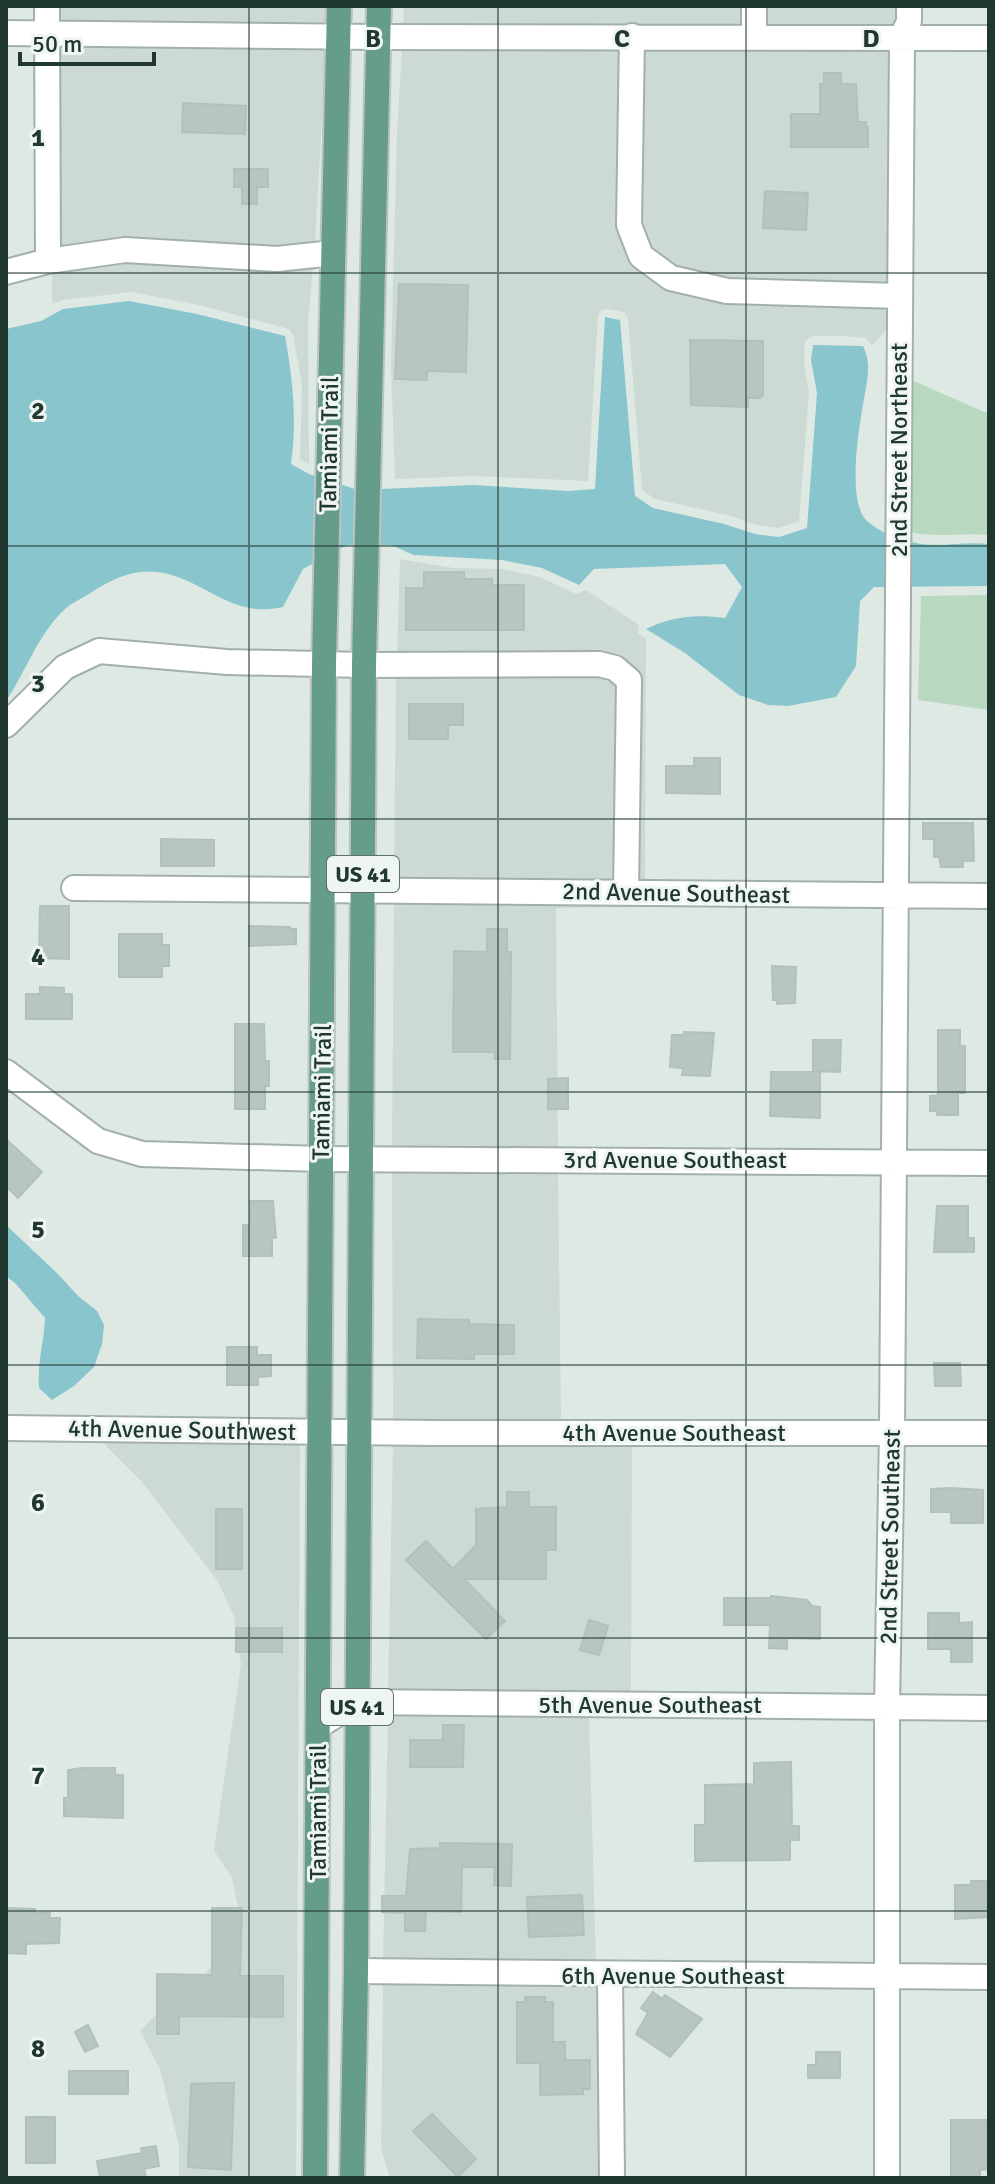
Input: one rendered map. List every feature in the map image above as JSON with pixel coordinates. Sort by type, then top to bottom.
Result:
[{"type":"main road","name":"Tamiami Trail","points":[[315,2178],[324,664],[339,6]]},
{"type":"main road","name":"Tamiami Trail","points":[[352,2178],[364,665],[379,6]]},
{"type":"main road","points":[[317,1928],[342,1968],[356,1971]]},
{"type":"street","points":[[47,6],[48,261]]},
{"type":"street","points":[[754,6],[754,37]]},
{"type":"street","name":"2nd Street Northeast","points":[[895,895],[902,38],[909,21],[909,6]]},
{"type":"street","points":[[6,33],[989,38]]},
{"type":"street","points":[[632,36],[629,225],[641,256],[671,278],[727,291],[900,296]]},
{"type":"street","points":[[6,272],[48,261],[125,250],[277,259],[333,253]]},
{"type":"street","points":[[6,725],[65,667],[99,651],[227,662],[599,664],[615,668],[629,680],[626,893]]},
{"type":"street","name":"2nd Avenue Southeast","points":[[74,888],[989,896]]},
{"type":"street","name":"2nd Street Southeast","points":[[887,2178],[887,1707],[895,895]]},
{"type":"street","name":"3rd Avenue Southeast","points":[[6,1072],[98,1141],[142,1154],[322,1159],[989,1163]]},
{"type":"street","name":"4th Avenue Southwest","points":[[6,1428],[359,1432]]},
{"type":"street","name":"4th Avenue Southeast","points":[[359,1432],[989,1433]]},
{"type":"street","points":[[318,1726],[357,1702]]},
{"type":"street","name":"5th Avenue Southeast","points":[[357,1702],[989,1708]]},
{"type":"street","name":"6th Avenue Southeast","points":[[356,1971],[610,1976],[989,1977]]},
{"type":"street","points":[[610,1976],[612,2178]]},
{"type":"shaded area","points":[[59,6],[328,6],[327,26],[59,23]]},
{"type":"shaded area","points":[[404,6],[745,6],[745,26],[403,27]]},
{"type":"shaded area","points":[[763,6],[900,6],[896,27],[764,27]]},
{"type":"shaded area","points":[[59,44],[326,47],[315,243],[277,249],[57,249]]},
{"type":"shaded area","points":[[622,47],[628,259],[636,269],[640,267],[891,306],[890,325],[872,346],[866,338],[841,336],[813,336],[805,341],[804,362],[809,393],[799,521],[779,528],[655,499],[642,490],[628,319],[624,312],[607,309],[600,311],[598,317],[588,481],[472,476],[395,479],[391,367],[402,48]]},
{"type":"shaded area","points":[[641,47],[893,48],[891,285],[728,280],[675,268],[648,249],[638,223]]},
{"type":"shaded area","points":[[126,260],[313,264],[308,325],[309,464],[300,459],[302,385],[293,335],[289,329],[199,305],[131,292],[52,304],[52,272]]},
{"type":"shaded area","points":[[400,559],[454,568],[502,569],[540,577],[576,594],[586,590],[639,625],[638,633],[646,639],[645,883],[635,883],[638,680],[397,655]]},
{"type":"shaded area","points":[[597,674],[619,686],[616,882],[394,880],[396,675]]},
{"type":"shaded area","points":[[394,901],[645,904],[645,907],[556,908],[558,1149],[392,1149]]},
{"type":"shaded area","points":[[392,1170],[558,1170],[561,1422],[393,1422]]},
{"type":"shaded area","points":[[106,1440],[300,1442],[296,2178],[179,2178],[179,2145],[160,2069],[140,2031],[179,1991],[202,1979],[234,1935],[238,1906],[232,1878],[214,1850],[241,1664],[234,1616],[217,1580],[142,1482],[106,1446]]},
{"type":"shaded area","points":[[393,1443],[632,1443],[631,1694],[388,1692]]},
{"type":"shaded area","points":[[388,1713],[589,1716],[596,1965],[383,1962]]},
{"type":"shaded area","points":[[383,1983],[596,1986],[602,2178],[390,2178],[381,2148]]},
{"type":"green space","points":[[909,379],[989,414],[989,535],[927,535],[907,531]]},
{"type":"green space","points":[[989,595],[989,710],[918,700],[921,596]]},
{"type":"water","points":[[129,301],[285,336],[293,400],[291,464],[309,474],[358,490],[473,485],[568,491],[595,489],[605,317],[620,320],[635,496],[653,508],[755,534],[779,537],[807,528],[817,393],[811,360],[813,345],[863,346],[868,372],[856,462],[860,510],[866,520],[877,528],[910,542],[933,545],[989,544],[989,586],[874,587],[860,601],[856,666],[836,697],[788,706],[768,705],[739,695],[685,653],[646,629],[684,617],[725,618],[742,587],[725,564],[594,569],[579,585],[542,568],[502,560],[414,555],[391,545],[347,545],[303,569],[283,607],[270,609],[238,605],[166,574],[140,572],[115,579],[74,603],[53,622],[6,701],[6,329],[41,321],[63,309]]},
{"type":"water","points":[[6,1225],[97,1311],[104,1325],[102,1344],[94,1367],[74,1386],[52,1400],[39,1388],[45,1318],[6,1276]]},
{"type":"building","points":[[824,73],[841,73],[841,84],[856,84],[858,122],[866,122],[868,127],[868,147],[791,147],[791,114],[820,114],[820,84],[824,84]]},
{"type":"building","points":[[183,103],[246,106],[245,134],[182,132]]},
{"type":"building","points":[[234,169],[268,169],[268,187],[257,187],[257,204],[242,204],[242,187],[234,187]]},
{"type":"building","points":[[765,191],[808,193],[806,230],[763,228]]},
{"type":"building","points":[[399,284],[468,285],[466,372],[427,371],[427,380],[395,379]]},
{"type":"building","points":[[690,340],[763,341],[763,395],[748,398],[748,407],[691,405]]},
{"type":"building","points":[[424,572],[464,572],[464,579],[492,579],[492,585],[524,585],[524,630],[406,630],[406,588],[424,588]]},
{"type":"building","points":[[409,704],[463,704],[463,725],[448,725],[448,739],[409,739]]},
{"type":"building","points":[[694,758],[720,758],[720,794],[666,793],[666,766],[694,766]]},
{"type":"building","points":[[923,823],[973,823],[974,861],[963,861],[963,867],[941,867],[939,857],[934,857],[934,839],[923,839]]},
{"type":"building","points":[[161,839],[214,840],[214,866],[161,866]]},
{"type":"building","points":[[40,906],[69,906],[69,959],[39,958]]},
{"type":"building","points":[[249,926],[296,929],[296,944],[249,946]]},
{"type":"building","points":[[487,929],[507,929],[507,952],[511,952],[510,1059],[495,1059],[495,1052],[453,1052],[454,951],[487,952]]},
{"type":"building","points":[[119,934],[162,934],[162,945],[169,945],[169,966],[162,966],[162,977],[119,977]]},
{"type":"building","points":[[772,966],[796,967],[795,1003],[777,1004],[777,1000],[773,1000]]},
{"type":"building","points":[[40,987],[64,988],[64,994],[72,994],[72,1019],[26,1019],[26,994],[40,994]]},
{"type":"building","points":[[235,1024],[264,1024],[265,1061],[269,1061],[265,1109],[235,1109]]},
{"type":"building","points":[[938,1030],[960,1030],[960,1046],[965,1046],[965,1093],[958,1093],[958,1115],[937,1115],[937,1111],[930,1111],[930,1096],[937,1096],[938,1093]]},
{"type":"building","points":[[684,1032],[714,1033],[710,1076],[682,1075],[683,1068],[670,1067],[672,1035],[684,1035]]},
{"type":"building","points":[[813,1040],[841,1040],[840,1072],[813,1071]]},
{"type":"building","points":[[771,1072],[820,1072],[820,1118],[770,1116]]},
{"type":"building","points":[[568,1078],[568,1109],[548,1109],[548,1079]]},
{"type":"building","points":[[6,1139],[42,1172],[18,1198],[6,1186]]},
{"type":"building","points":[[250,1201],[273,1201],[276,1238],[272,1237],[272,1256],[243,1256],[243,1225],[250,1225]]},
{"type":"building","points":[[937,1206],[968,1206],[968,1238],[974,1238],[974,1252],[934,1252]]},
{"type":"building","points":[[418,1319],[514,1325],[514,1354],[474,1354],[474,1359],[417,1358]]},
{"type":"building","points":[[227,1347],[257,1347],[257,1355],[271,1355],[271,1376],[258,1377],[258,1385],[227,1385]]},
{"type":"building","points":[[934,1363],[960,1363],[961,1386],[935,1386]]},
{"type":"building","points":[[931,1489],[983,1490],[983,1523],[951,1523],[951,1512],[931,1512]]},
{"type":"building","points":[[507,1492],[529,1492],[529,1507],[556,1507],[556,1550],[546,1550],[546,1579],[464,1579],[505,1621],[486,1639],[406,1560],[426,1541],[453,1569],[476,1545],[476,1509],[507,1507]]},
{"type":"building","points":[[216,1509],[242,1509],[242,1569],[216,1569]]},
{"type":"building","points":[[771,1596],[807,1600],[812,1606],[820,1607],[820,1639],[787,1638],[787,1649],[769,1648],[770,1625],[724,1625],[724,1598]]},
{"type":"building","points":[[928,1613],[959,1613],[959,1623],[972,1622],[972,1662],[951,1662],[951,1649],[928,1649]]},
{"type":"building","points":[[589,1620],[608,1626],[599,1655],[580,1650]]},
{"type":"building","points":[[236,1628],[282,1628],[282,1652],[236,1652]]},
{"type":"building","points":[[443,1725],[464,1725],[463,1767],[410,1767],[410,1740],[443,1740]]},
{"type":"building","points":[[791,1762],[792,1826],[799,1826],[799,1840],[790,1840],[790,1860],[695,1861],[695,1825],[705,1825],[705,1785],[754,1784],[754,1763]]},
{"type":"building","points":[[115,1768],[115,1775],[123,1775],[123,1818],[64,1816],[64,1798],[68,1798],[68,1770]]},
{"type":"building","points":[[440,1843],[512,1844],[511,1886],[494,1885],[495,1867],[462,1867],[461,1912],[426,1911],[425,1931],[405,1931],[405,1913],[382,1912],[382,1896],[406,1896],[410,1849],[440,1848]]},
{"type":"building","points":[[971,1881],[989,1881],[989,1917],[955,1919],[955,1885],[971,1885]]},
{"type":"building","points":[[582,1895],[584,1935],[529,1937],[527,1897]]},
{"type":"building","points":[[7,1908],[35,1909],[35,1913],[50,1913],[49,1918],[60,1918],[59,1943],[26,1944],[26,1954],[6,1953]]},
{"type":"building","points":[[212,1908],[242,1908],[240,1976],[283,1976],[283,2017],[179,2016],[179,2034],[157,2034],[157,1974],[212,1975]]},
{"type":"building","points":[[653,1992],[662,1999],[665,1995],[702,2019],[670,2057],[636,2034],[648,2013],[641,2008]]},
{"type":"building","points":[[525,1997],[545,1997],[545,2002],[553,2002],[553,2042],[565,2042],[565,2060],[590,2060],[590,2089],[583,2089],[583,2094],[540,2095],[540,2063],[517,2063],[517,2002],[525,2002]]},
{"type":"building","points":[[88,2025],[98,2046],[85,2052],[75,2032]]},
{"type":"building","points":[[816,2052],[840,2052],[840,2078],[808,2078],[808,2065],[816,2065]]},
{"type":"building","points":[[69,2071],[128,2071],[128,2094],[69,2094]]},
{"type":"building","points":[[234,2083],[231,2170],[188,2167],[191,2084]]},
{"type":"building","points":[[432,2114],[476,2159],[458,2177],[413,2131]]},
{"type":"building","points":[[26,2117],[55,2117],[55,2163],[26,2163]]},
{"type":"building","points":[[951,2120],[989,2120],[989,2169],[980,2170],[980,2178],[951,2178]]},
{"type":"building","points":[[156,2146],[159,2166],[144,2169],[146,2178],[100,2178],[97,2161],[142,2153],[141,2148]]}]
